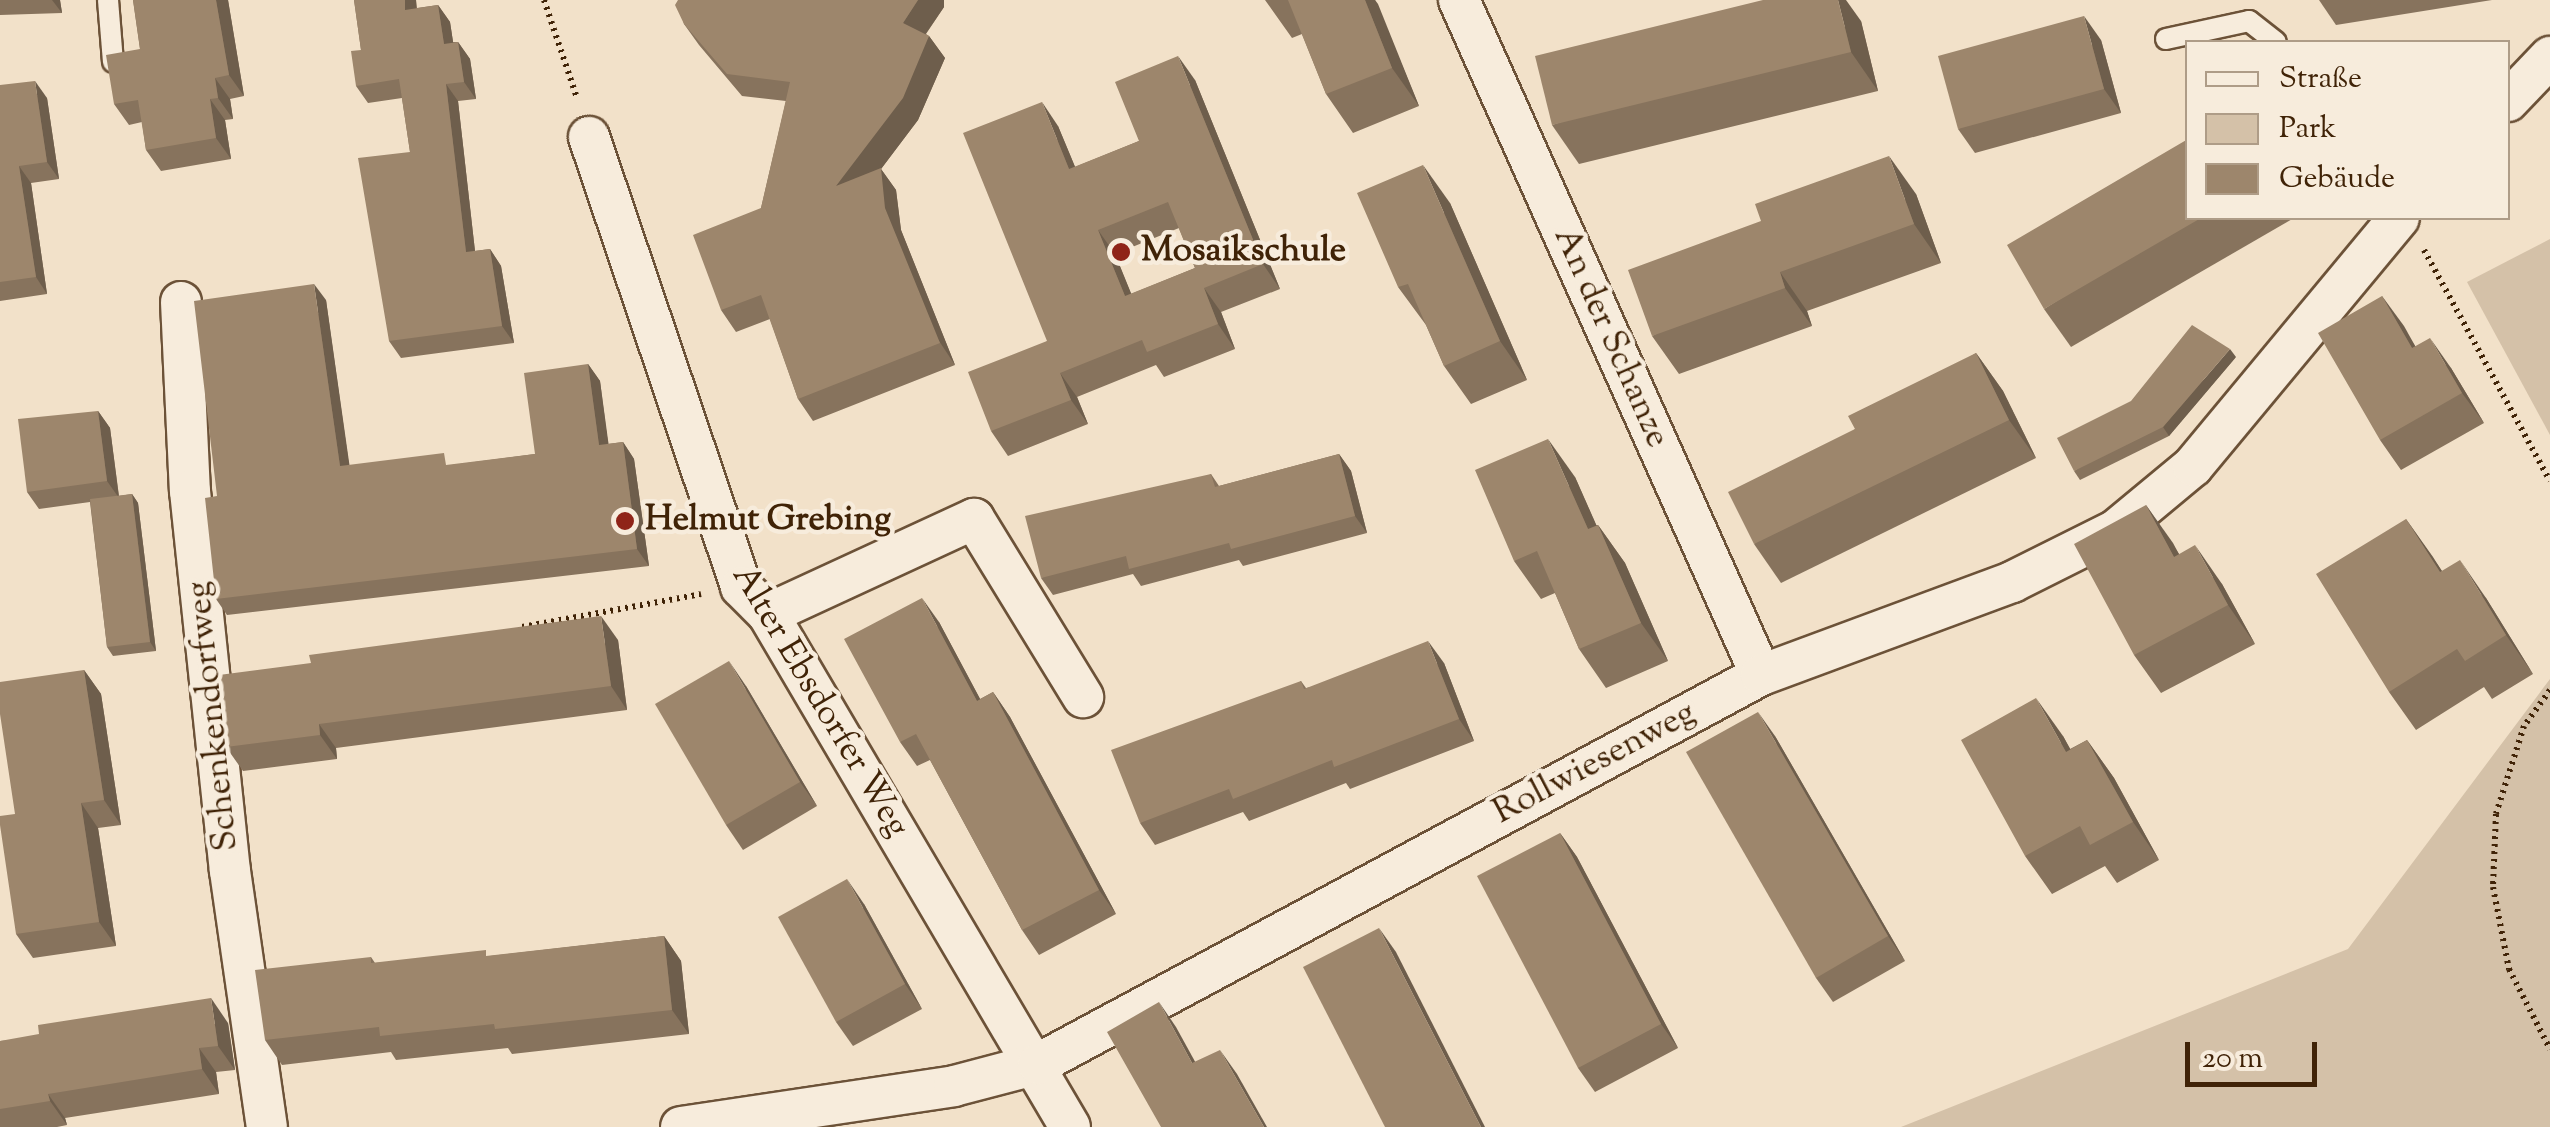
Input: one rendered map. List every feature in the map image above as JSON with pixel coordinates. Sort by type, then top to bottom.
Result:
[{"type":"street","name":"An der Schanze","points":[[1459,0],[1761,675]]},
{"type":"street","points":[[2510,99],[2550,57]]},
{"type":"street","name":"Alter Ebsdorfer Weg","points":[[588,137],[755,601],[1038,1064],[1070,1127]]},
{"type":"street","name":"Rollwiesenweg","points":[[681,1127],[954,1086],[1038,1064],[1761,675],[1996,588],[2116,530],[2193,466],[2398,220]]},
{"type":"street","name":"Schenkendorfweg","points":[[182,302],[190,491],[230,871],[267,1127]]},
{"type":"street","points":[[755,601],[974,519],[1083,698]]},
{"type":"lane","points":[[108,0],[112,62]]},
{"type":"lane","points":[[2166,39],[2250,21],[2274,40]]},
{"type":"path","points":[[544,0],[563,50]]},
{"type":"path","points":[[2446,285],[2550,481]]},
{"type":"path","points":[[505,630],[755,601]]},
{"type":"path","points":[[2550,690],[2524,726],[2496,814],[2494,887],[2509,970],[2550,1049]]},
{"type":"green space","points":[[2550,239],[2550,435],[2467,282]]},
{"type":"green space","points":[[2550,679],[2550,1127],[1901,1127],[2348,949]]},
{"type":"building","points":[[133,0],[216,0],[229,75],[215,78],[218,98],[210,99],[216,138],[146,150],[138,100],[114,104],[106,55],[140,49]]},
{"type":"building","points":[[354,0],[405,0],[405,10],[438,5],[444,44],[458,42],[464,82],[446,84],[466,252],[490,249],[502,326],[389,341],[358,158],[410,152],[399,79],[356,86],[351,51],[361,50]]},
{"type":"building","points":[[678,0],[918,0],[903,23],[929,36],[903,98],[836,186],[881,168],[885,208],[940,343],[798,399],[761,295],[721,310],[693,235],[761,208],[790,82],[727,74],[684,24],[675,5]]},
{"type":"building","points":[[1288,0],[1365,0],[1392,68],[1326,94]]},
{"type":"building","points":[[1763,0],[1838,0],[1851,52],[1552,125],[1535,56]]},
{"type":"building","points":[[2084,16],[2104,89],[1958,129],[1938,56]]},
{"type":"building","points":[[1178,56],[1263,264],[1204,288],[1218,324],[1147,352],[1142,340],[1060,373],[1071,400],[991,431],[968,372],[1047,341],[963,133],[1042,102],[1069,169],[1139,141],[1115,82]],"holes":[[[1168,202],[1195,268],[1125,296],[1098,230]]]},
{"type":"building","points":[[35,81],[47,162],[19,166],[36,277],[0,282],[0,85]]},
{"type":"building","points":[[2185,141],[2185,220],[2198,220],[2044,309],[2007,245]]},
{"type":"building","points":[[1889,156],[1914,224],[1780,272],[1785,288],[1652,336],[1628,270],[1761,221],[1755,204]]},
{"type":"building","points":[[1423,165],[1500,341],[1444,366],[1408,284],[1398,287],[1357,193]]},
{"type":"building","points":[[314,284],[340,466],[444,453],[446,465],[535,454],[524,373],[588,364],[599,445],[623,442],[637,549],[216,599],[205,498],[217,496],[194,301]]},
{"type":"building","points":[[2382,296],[2412,348],[2430,338],[2462,393],[2380,440],[2318,333]]},
{"type":"building","points":[[2192,325],[2230,349],[2163,427],[2074,471],[2057,438],[2131,401]]},
{"type":"building","points":[[1976,353],[2009,420],[1754,544],[1728,492],[1855,429],[1848,416]]},
{"type":"building","points":[[98,411],[107,481],[27,492],[18,419]]},
{"type":"building","points":[[1548,439],[1588,529],[1598,525],[1641,623],[1579,649],[1537,551],[1514,561],[1475,470]]},
{"type":"building","points":[[1339,454],[1355,516],[1231,549],[1229,543],[1129,569],[1126,556],[1041,578],[1025,516],[1211,474],[1215,487]]},
{"type":"building","points":[[132,494],[150,642],[107,647],[90,499]]},
{"type":"building","points":[[2146,505],[2174,557],[2195,545],[2228,605],[2134,655],[2074,544]]},
{"type":"building","points":[[2406,519],[2440,572],[2460,560],[2506,635],[2465,661],[2457,649],[2389,692],[2316,574]]},
{"type":"building","points":[[922,598],[977,701],[993,692],[1099,890],[1022,930],[916,734],[900,742],[844,639]]},
{"type":"building","points":[[601,616],[611,686],[319,724],[320,735],[226,747],[219,675],[311,663],[309,655]]},
{"type":"building","points":[[1428,641],[1459,719],[1334,767],[1332,760],[1233,799],[1229,789],[1140,823],[1111,750],[1301,681],[1304,689]]},
{"type":"building","points":[[729,661],[800,782],[726,825],[655,704]]},
{"type":"building","points":[[84,670],[104,800],[81,803],[99,922],[16,934],[0,825],[0,816],[15,814],[0,714],[0,682]]},
{"type":"building","points":[[2036,698],[2066,752],[2087,740],[2133,822],[2090,845],[2080,826],[2025,856],[1961,740]]},
{"type":"building","points":[[1758,712],[1888,936],[1816,978],[1686,752]]},
{"type":"building","points":[[1560,833],[1661,1024],[1578,1068],[1477,876]]},
{"type":"building","points":[[847,879],[905,984],[836,1022],[778,917]]},
{"type":"building","points":[[1379,928],[1481,1127],[1385,1127],[1303,967]]},
{"type":"building","points":[[664,936],[672,1010],[495,1029],[494,1024],[380,1036],[379,1027],[265,1040],[255,970],[371,957],[371,963],[486,950],[486,956]]},
{"type":"building","points":[[211,998],[218,1046],[199,1048],[202,1069],[48,1094],[50,1101],[0,1109],[0,1041],[39,1034],[38,1025]]},
{"type":"building","points":[[1159,1002],[1192,1063],[1220,1050],[1264,1127],[1161,1127],[1107,1032]]},
{"type":"place","name":"Mosaikschule","points":[[1121,252]]},
{"type":"place","name":"Helmut Grebing","points":[[625,521]]}]
